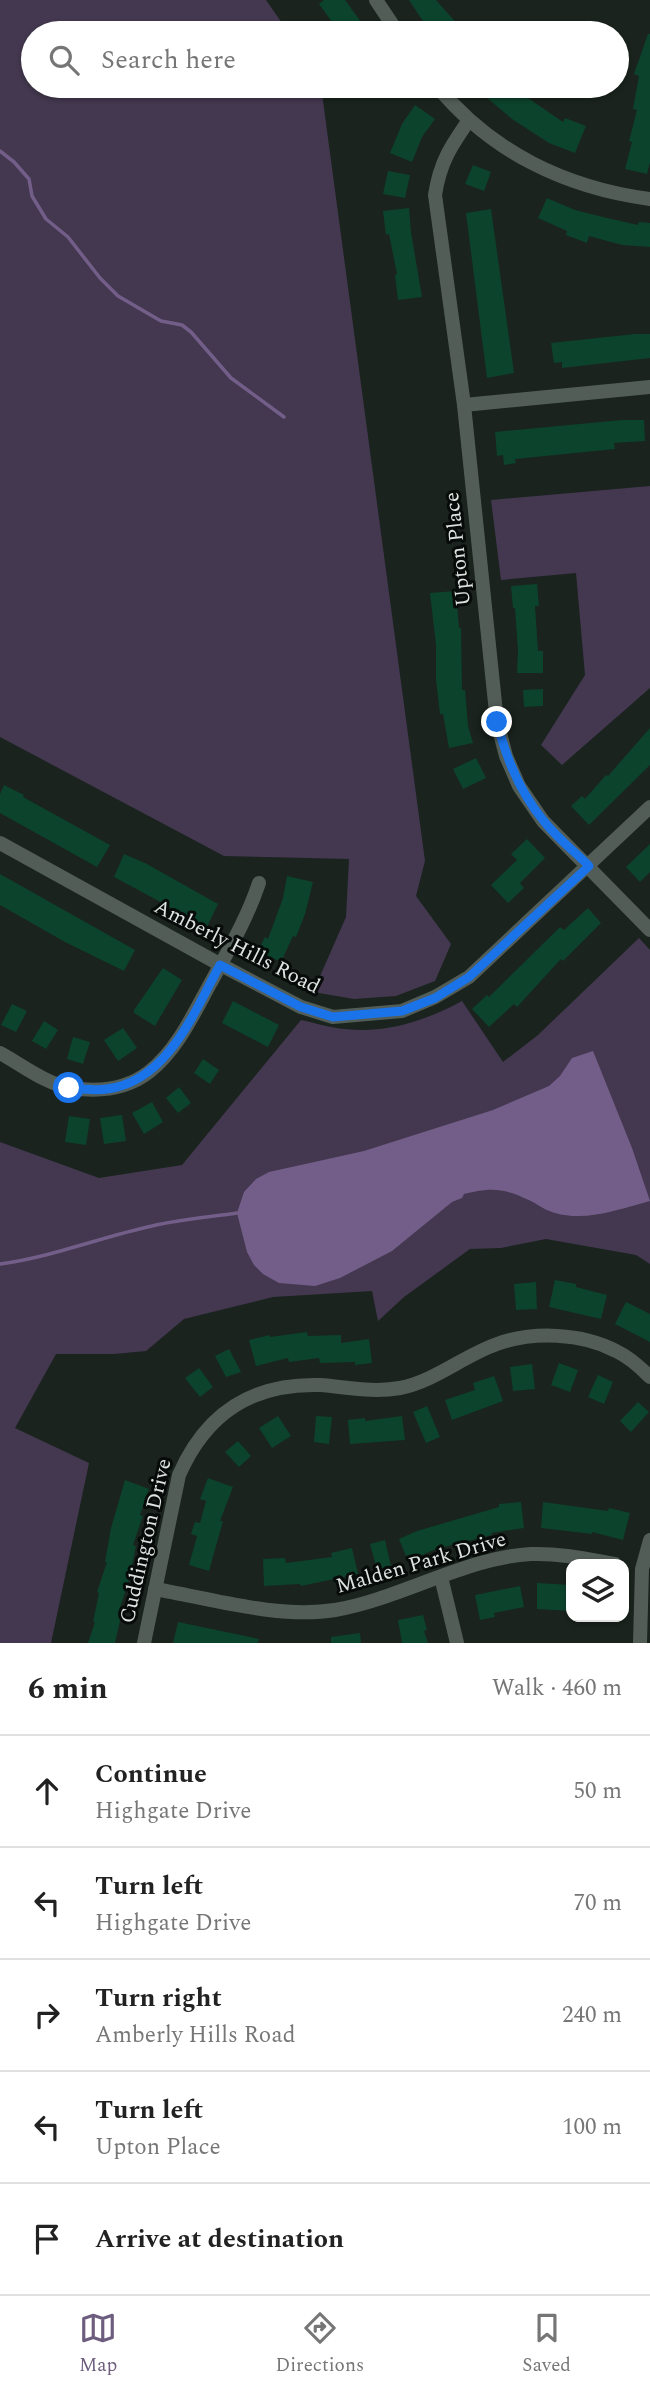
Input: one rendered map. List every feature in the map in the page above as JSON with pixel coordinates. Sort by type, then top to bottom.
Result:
[{"type":"street","points":[[376,0],[390,21]]},
{"type":"street","points":[[448,98],[469,120],[522,159],[548,172],[596,188],[650,199]]},
{"type":"street","name":"Upton Place","points":[[469,120],[446,153],[438,173],[435,195],[464,405],[497,722],[506,756],[519,786],[543,821],[650,929]]},
{"type":"street","points":[[464,405],[650,387]]},
{"type":"street","name":"Amberly Hills Road","points":[[0,843],[220,965],[301,1007],[333,1017],[402,1011],[435,998],[469,977],[650,807]]},
{"type":"street","points":[[0,1053],[69,1088],[107,1089],[127,1084],[148,1073],[169,1054],[248,915],[259,883]]},
{"type":"street","name":"Cuddington Drive","points":[[144,1643],[178,1475],[189,1452],[216,1419],[256,1393],[302,1385],[384,1391],[418,1383],[496,1344],[561,1336],[584,1339],[617,1351],[650,1377]]},
{"type":"street","points":[[640,1643],[642,1569],[650,1541]]},
{"type":"street","name":"Malden Park Drive","points":[[156,1589],[267,1610],[300,1613],[335,1610],[378,1600],[508,1557],[530,1554],[569,1555],[589,1559]]},
{"type":"street","points":[[629,1567],[642,1569]]},
{"type":"street","points":[[442,1577],[457,1643]]},
{"type":"shaded area","points":[[0,0],[266,0],[281,21],[21,21],[21,98],[323,98],[425,861],[416,896],[451,944],[435,981],[396,996],[354,999],[313,992],[346,917],[349,859],[224,856],[0,737]]},
{"type":"shaded area","points":[[650,486],[650,688],[562,765],[541,745],[585,675],[576,573],[501,580],[491,500]]},
{"type":"shaded area","points":[[639,938],[650,950],[650,1264],[636,1255],[546,1239],[501,1248],[470,1249],[404,1297],[378,1321],[372,1291],[273,1297],[184,1319],[146,1351],[56,1354],[15,1428],[89,1463],[51,1643],[0,1643],[0,1142],[99,1178],[182,1165],[301,1020],[339,1028],[376,1029],[420,1020],[462,1001],[503,1062],[538,1035]]},
{"type":"shaded area","points":[[593,1051],[650,1201],[579,1216],[549,1211],[513,1193],[482,1190],[464,1194],[392,1251],[340,1278],[315,1286],[279,1283],[254,1265],[247,1252],[237,1213],[244,1192],[256,1179],[269,1172],[364,1151],[493,1110],[549,1086],[560,1076],[572,1058]]},
{"type":"building","points":[[324,0],[345,0],[360,21],[331,21],[319,4]]},
{"type":"building","points":[[409,0],[436,0],[454,21],[423,21]]},
{"type":"building","points":[[648,34],[650,162],[647,174],[625,169],[637,110],[633,109],[639,76],[634,74]]},
{"type":"building","points":[[487,98],[528,98],[563,122],[565,118],[586,126],[575,153],[549,143],[512,119]]},
{"type":"building","points":[[415,105],[435,119],[422,137],[412,162],[390,153],[402,124]]},
{"type":"building","points":[[473,165],[491,172],[484,191],[465,184]]},
{"type":"building","points":[[388,171],[410,175],[405,198],[383,194]]},
{"type":"building","points":[[547,198],[575,210],[603,217],[638,225],[639,222],[650,223],[650,247],[622,245],[589,236],[587,243],[566,235],[567,231],[538,218]]},
{"type":"building","points":[[409,208],[422,297],[398,300],[397,274],[389,234],[386,235],[383,211]]},
{"type":"building","points":[[491,209],[514,373],[487,378],[466,213]]},
{"type":"building","points":[[650,334],[650,358],[562,368],[562,362],[554,363],[551,343]]},
{"type":"building","points":[[644,420],[645,441],[614,443],[615,449],[515,459],[516,463],[504,465],[503,455],[497,456],[495,432]]},
{"type":"building","points":[[537,584],[539,606],[535,606],[538,651],[543,651],[543,673],[517,673],[518,651],[511,586]]},
{"type":"building","points":[[456,591],[461,628],[462,690],[465,690],[468,726],[473,743],[449,748],[443,714],[440,714],[430,593]]},
{"type":"building","points":[[543,689],[543,706],[524,707],[523,690]]},
{"type":"building","points":[[650,728],[650,765],[589,825],[571,806],[582,796],[585,799]]},
{"type":"building","points":[[476,758],[486,778],[463,789],[453,769]]},
{"type":"building","points":[[4,785],[110,845],[97,867],[0,813],[0,794]]},
{"type":"building","points":[[527,839],[545,858],[520,883],[524,888],[508,903],[491,885],[517,860],[511,854]]},
{"type":"building","points":[[650,844],[650,872],[640,882],[626,867]]},
{"type":"building","points":[[124,854],[218,904],[207,927],[114,877]]},
{"type":"building","points":[[0,874],[135,950],[124,971],[65,942],[0,905]]},
{"type":"building","points":[[287,876],[313,882],[296,937],[293,936],[281,962],[258,951],[265,937],[268,939],[283,898]]},
{"type":"building","points":[[588,908],[601,923],[563,961],[561,959],[517,1007],[514,1004],[489,1027],[472,1009],[487,995],[489,997],[560,927],[564,930]]},
{"type":"building","points":[[163,968],[182,980],[155,1026],[134,1013],[134,1010]]},
{"type":"building","points":[[233,1001],[279,1025],[268,1047],[222,1023]]},
{"type":"building","points":[[12,1004],[27,1011],[16,1032],[1,1025]]},
{"type":"building","points":[[44,1021],[58,1030],[46,1049],[32,1041]]},
{"type":"building","points":[[123,1028],[137,1048],[118,1061],[104,1040]]},
{"type":"building","points":[[73,1037],[90,1042],[83,1064],[67,1059]]},
{"type":"building","points":[[203,1059],[219,1070],[210,1084],[194,1073]]},
{"type":"building","points":[[179,1087],[191,1103],[178,1113],[166,1098]]},
{"type":"building","points":[[152,1102],[163,1122],[144,1134],[132,1113]]},
{"type":"building","points":[[122,1115],[126,1141],[104,1144],[100,1118]]},
{"type":"building","points":[[69,1116],[90,1119],[86,1145],[65,1142]]},
{"type":"building","points":[[555,1280],[607,1295],[601,1319],[549,1307]]},
{"type":"building","points":[[536,1282],[537,1309],[516,1310],[514,1284]]},
{"type":"building","points":[[626,1302],[650,1314],[650,1342],[615,1324]]},
{"type":"building","points":[[307,1332],[308,1336],[341,1335],[341,1343],[369,1339],[372,1363],[320,1363],[319,1358],[289,1362],[288,1358],[256,1366],[249,1340]]},
{"type":"building","points":[[229,1349],[241,1372],[226,1377],[215,1356]]},
{"type":"building","points":[[559,1363],[578,1370],[570,1392],[551,1385]]},
{"type":"building","points":[[532,1364],[535,1389],[513,1391],[510,1367]]},
{"type":"building","points":[[199,1368],[213,1387],[200,1397],[185,1378]]},
{"type":"building","points":[[598,1375],[613,1382],[604,1404],[588,1397]]},
{"type":"building","points":[[494,1376],[503,1401],[452,1420],[445,1400],[475,1390],[473,1383]]},
{"type":"building","points":[[638,1402],[649,1412],[631,1432],[620,1421]]},
{"type":"building","points":[[427,1406],[440,1437],[426,1443],[413,1412]]},
{"type":"building","points":[[278,1416],[291,1436],[272,1448],[259,1428]]},
{"type":"building","points":[[316,1416],[332,1417],[329,1444],[314,1442]]},
{"type":"building","points":[[402,1416],[405,1440],[350,1444],[348,1420],[365,1418],[365,1421]]},
{"type":"building","points":[[238,1441],[251,1456],[239,1467],[225,1452]]},
{"type":"building","points":[[208,1478],[233,1487],[220,1521],[223,1521],[209,1571],[189,1565],[197,1536],[191,1534],[195,1522],[200,1523],[206,1501],[200,1499]]},
{"type":"building","points":[[125,1480],[149,1489],[133,1545],[136,1546],[119,1611],[122,1612],[115,1643],[88,1643],[95,1622],[97,1592],[107,1562],[111,1528]]},
{"type":"building","points":[[521,1502],[524,1528],[491,1533],[492,1535],[436,1549],[408,1561],[399,1539],[417,1531],[499,1507],[499,1504]]},
{"type":"building","points":[[543,1502],[608,1511],[609,1508],[630,1513],[623,1540],[592,1532],[541,1528]]},
{"type":"building","points":[[385,1540],[391,1566],[377,1570],[370,1544]]},
{"type":"building","points":[[352,1548],[358,1574],[301,1586],[264,1586],[263,1559],[285,1558],[286,1563],[332,1557],[331,1553]]},
{"type":"building","points":[[537,1583],[566,1585],[566,1611],[537,1609]]},
{"type":"building","points":[[520,1586],[524,1607],[494,1613],[495,1617],[480,1620],[475,1595]]},
{"type":"building","points":[[423,1615],[428,1643],[402,1643],[398,1620]]},
{"type":"building","points":[[178,1622],[259,1639],[258,1643],[173,1643]]},
{"type":"building","points":[[360,1633],[361,1643],[331,1643],[331,1637]]},
{"type":"waterway","points":[[0,151],[29,179],[32,196],[46,219],[68,237],[118,296],[161,321],[182,325],[231,378],[284,417]]},
{"type":"waterway","points":[[0,1264],[39,1257],[163,1224],[237,1213]]},
{"type":"route","points":[[69,1088],[107,1089],[127,1084],[148,1073],[169,1054],[220,965],[301,1007],[333,1017],[402,1011],[435,998],[469,977],[589,866],[543,821],[519,786],[506,756],[497,722]]}]
